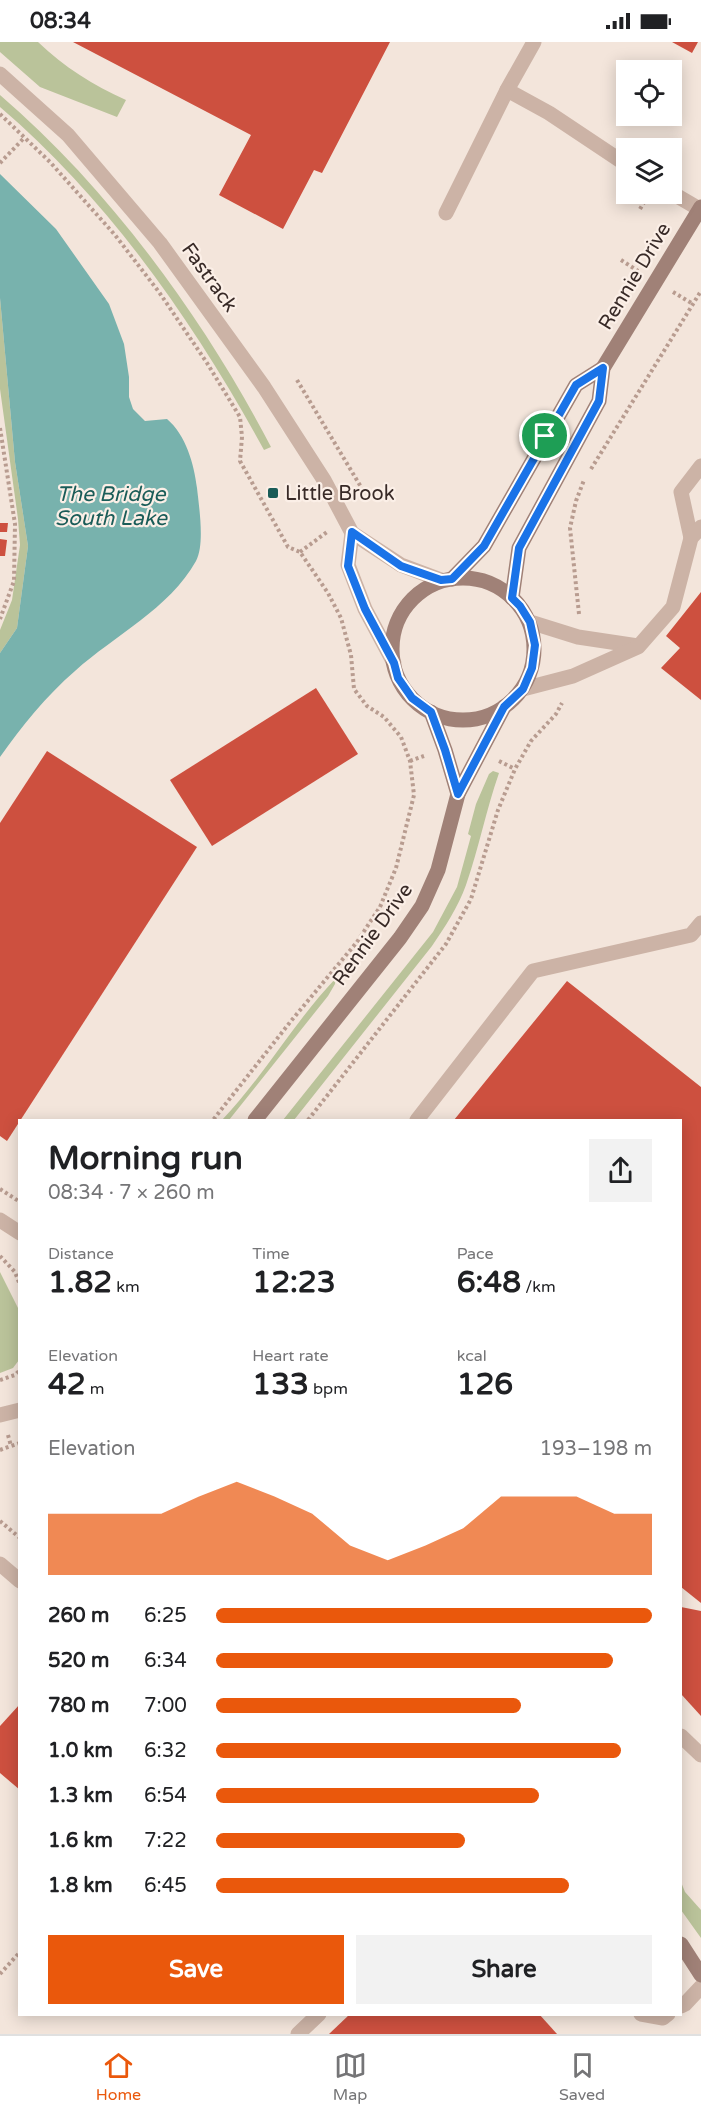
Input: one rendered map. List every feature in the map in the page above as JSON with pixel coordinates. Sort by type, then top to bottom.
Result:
[{"type":"street","points":[[446,213],[507,90],[534,42]]},
{"type":"street","name":"Fastrack","points":[[0,74],[68,135],[160,243],[264,387],[324,480],[352,532],[401,566],[446,579]]},
{"type":"street","points":[[507,90],[549,113],[616,158]]},
{"type":"street","points":[[682,199],[700,208]]},
{"type":"street","name":"Rennie Drive","points":[[512,598],[519,548],[599,401],[603,368],[700,208]]},
{"type":"street","name":"Rennie Drive","points":[[446,579],[484,582],[512,598],[530,622],[535,645],[534,656],[532,668],[523,689],[504,707],[480,718],[457,720],[431,712],[412,698],[398,678],[394,663],[394,633],[402,613],[416,596],[428,586],[446,579],[484,546],[576,385],[603,368]]},
{"type":"street","points":[[523,689],[573,676],[639,646],[673,607],[696,533],[681,492],[701,466]]},
{"type":"street","points":[[352,532],[348,566],[365,609],[394,663]]},
{"type":"street","points":[[530,622],[578,637],[639,646]]},
{"type":"street","points":[[458,794],[504,707]]},
{"type":"street","name":"Rennie Drive","points":[[256,1119],[400,938],[422,906],[438,870],[458,794],[431,712]]},
{"type":"street","points":[[418,1119],[533,971],[691,935],[701,923]]},
{"type":"street","points":[[0,1220],[18,1232]]},
{"type":"street","points":[[0,1415],[18,1410]]},
{"type":"street","points":[[0,1564],[18,1579]]},
{"type":"street","points":[[682,1737],[701,1755]]},
{"type":"street","points":[[682,1946],[701,1975]]},
{"type":"street","points":[[682,2006],[701,1987]]},
{"type":"street","points":[[298,2034],[317,2016]]},
{"type":"path","points":[[0,114],[50,162],[115,235],[159,292],[207,363],[240,417],[242,437],[240,461],[288,547],[300,552],[328,593],[341,618],[351,655],[354,689],[367,706],[384,717],[401,737],[410,761],[414,795],[396,868],[380,907],[357,942],[214,1119]]},
{"type":"path","points":[[0,163],[24,138]]},
{"type":"path","points":[[640,209],[643,204]]},
{"type":"path","points":[[621,260],[633,267]]},
{"type":"path","points":[[579,623],[570,528],[576,501],[586,476],[701,291]]},
{"type":"path","points":[[675,293],[693,304]]},
{"type":"path","points":[[297,380],[364,492]]},
{"type":"path","points":[[0,428],[15,524],[14,581],[0,619]]},
{"type":"path","points":[[300,552],[321,535]]},
{"type":"path","points":[[410,761],[429,754]]},
{"type":"path","points":[[497,760],[514,769]]},
{"type":"path","points":[[0,1189],[18,1201]]},
{"type":"path","points":[[0,1256],[15,1272],[18,1280]]},
{"type":"path","points":[[0,1380],[18,1372]]},
{"type":"path","points":[[8,1435],[11,1446]]},
{"type":"path","points":[[0,1450],[18,1444]]},
{"type":"path","points":[[0,1521],[18,1536]]},
{"type":"path","points":[[0,1974],[18,1954]]},
{"type":"green space","points":[[0,42],[38,42],[79,75],[126,100],[117,117],[40,87],[0,52]]},
{"type":"green space","points":[[0,95],[79,171],[152,258],[216,352],[271,447],[264,450],[209,356],[147,266],[78,183],[0,107]]},
{"type":"green space","points":[[0,298],[15,462],[28,546],[17,628],[0,653],[0,630],[12,600],[20,545],[0,389]]},
{"type":"green space","points":[[493,771],[499,773],[471,871],[459,901],[446,924],[432,946],[295,1119],[284,1119],[433,932],[457,887],[471,836],[468,834],[476,804],[489,774]]},
{"type":"green space","points":[[336,978],[328,996],[230,1119],[223,1119],[252,1085]]},
{"type":"green space","points":[[0,1272],[18,1308],[18,1361],[13,1368],[0,1373]]},
{"type":"green space","points":[[682,1884],[685,1892],[701,1910],[701,1938],[682,1911]]},
{"type":"water","name":"The Bridge South Lake","points":[[0,174],[56,229],[109,304],[124,344],[129,377],[129,397],[133,409],[145,421],[167,419],[179,433],[188,450],[196,479],[201,535],[199,554],[185,578],[156,607],[64,681],[35,712],[0,757],[0,653],[17,628],[28,546],[15,462],[0,298]]},
{"type":"building","points":[[73,42],[390,42],[322,173],[314,170],[283,229],[219,195],[251,135]]},
{"type":"building","points":[[672,42],[698,42],[692,53]]},
{"type":"building","points":[[0,523],[8,523],[7,532],[0,532]]},
{"type":"building","points":[[0,539],[7,540],[5,556],[0,556]]},
{"type":"building","points":[[701,592],[701,700],[661,668],[680,648],[666,636]]},
{"type":"building","points":[[316,688],[358,754],[212,846],[170,780]]},
{"type":"building","points":[[47,751],[197,847],[21,1119],[18,1119],[18,1124],[7,1141],[0,1136],[0,823]]},
{"type":"building","points":[[567,981],[701,1087],[701,1603],[682,1588],[682,1119],[455,1119]]},
{"type":"building","points":[[682,1607],[701,1611],[701,1716],[682,1695]]},
{"type":"building","points":[[18,1706],[18,1788],[0,1773],[0,1726]]},
{"type":"building","points":[[348,2016],[541,2016],[557,2034],[329,2034]]},
{"type":"place","name":"Little Brook","points":[[273,493]]},
{"type":"route","points":[[603,368],[599,401],[519,548],[512,598],[530,622],[535,645],[532,668],[523,689],[504,707],[458,794],[431,712],[412,698],[398,678],[394,663],[365,609],[348,566],[352,532],[401,566],[441,580],[452,579],[484,546],[514,497],[545,436],[576,385],[603,368]]}]
